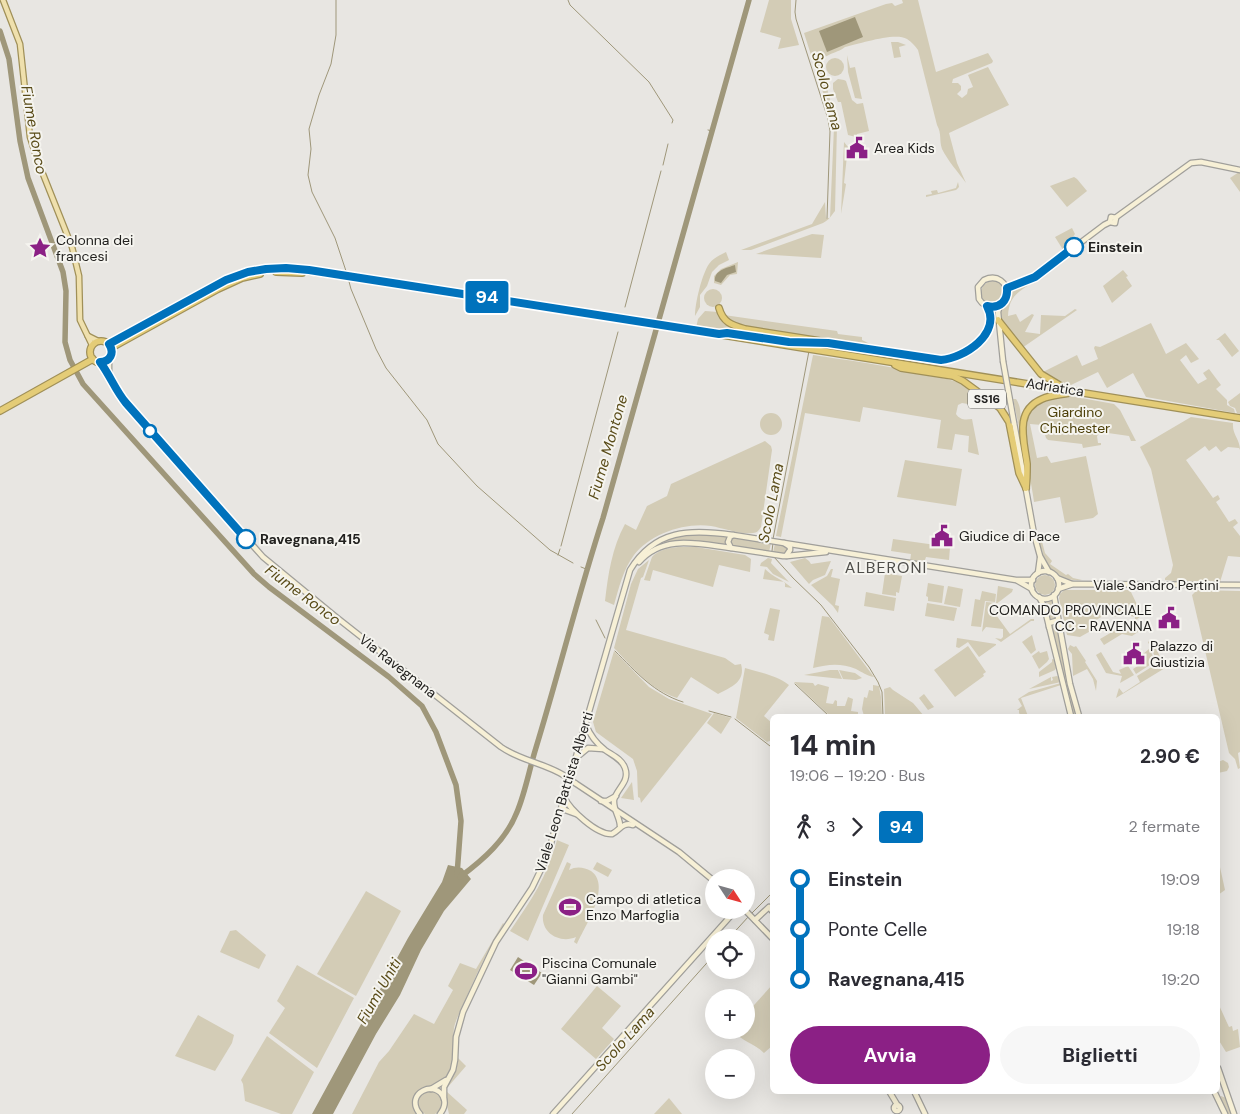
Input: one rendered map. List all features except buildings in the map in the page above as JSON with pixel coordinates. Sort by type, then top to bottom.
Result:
[{"type":"highway","name":"Adriatica","points":[[110,346],[242,278],[268,272],[311,273],[806,350],[977,374],[1069,391]]},
{"type":"highway","points":[[719,308],[724,319],[736,326],[828,343],[941,360],[964,354],[979,341],[988,328],[991,318],[989,307]]},
{"type":"highway","name":"SS16","points":[[998,323],[1041,374],[1069,391]]},
{"type":"highway","name":"Adriatica","points":[[703,333],[719,334],[806,350]]},
{"type":"highway","points":[[719,334],[727,333],[789,342],[828,343]]},
{"type":"highway","points":[[105,342],[110,346],[112,354],[109,359],[100,362],[92,357],[90,350],[95,343],[105,342]]},
{"type":"highway","name":"Adriatica","points":[[817,351],[1240,419]]},
{"type":"highway","points":[[912,356],[977,374]]},
{"type":"highway","points":[[0,409],[92,357]]},
{"type":"highway","name":"SS16","points":[[895,365],[900,368],[953,376],[1000,408],[1009,422],[1020,473],[1026,488]]},
{"type":"highway","name":"SS16","points":[[1026,488],[1027,465],[1022,426],[1024,417],[1029,408],[1042,398],[1069,391]]},
{"type":"main road","points":[[3,0],[20,44],[30,137],[37,160],[62,219],[77,265],[80,320],[95,343]]},
{"type":"main road","points":[[1007,288],[1035,277],[1110,222],[1115,223],[1116,218],[1191,163],[1201,162],[1237,169]]},
{"type":"main road","points":[[998,323],[995,313],[981,302],[978,295],[978,287],[984,280],[996,278],[1004,283],[1007,288],[1006,300],[1000,306],[998,312],[1003,361],[1040,556],[1058,583],[1058,589],[1054,595],[1048,598],[1039,597]]},
{"type":"main road","points":[[989,307],[1000,306]]},
{"type":"main road","name":"Via Ravegnana","points":[[109,359],[109,373]]},
{"type":"main road","name":"Via Ravegnana","points":[[100,362],[109,373],[116,389],[126,403],[263,557],[501,748],[520,758],[547,766],[565,776],[680,853],[705,873]]},
{"type":"main road","name":"Viale Leon Battista Alberti","points":[[444,1106],[447,1080],[453,1070],[456,1037],[463,1012],[496,942],[538,877],[546,857],[582,740],[630,570],[641,554],[665,538],[679,533],[696,531],[784,543]]},
{"type":"main road","points":[[731,548],[728,542],[733,535]]},
{"type":"main road","name":"Viale Leon Battista Alberti","points":[[628,577],[634,566],[650,551],[668,544],[689,542],[786,556]]},
{"type":"main road","points":[[784,543],[1016,580],[1032,580]]},
{"type":"main road","points":[[784,543],[790,547],[786,556]]},
{"type":"main road","points":[[786,556],[816,552],[837,552]]},
{"type":"main road","points":[[1038,573],[1040,556]]},
{"type":"main road","points":[[1032,589],[1032,580],[1038,573],[1043,571],[1049,572]]},
{"type":"main road","name":"Viale Sandro Pertini","points":[[1056,578],[1073,584],[1240,586]]},
{"type":"main road","points":[[1016,580],[1032,589],[1044,606],[1070,714]]},
{"type":"main road","name":"Viale Sandro Pertini","points":[[1058,589],[1073,584]]},
{"type":"main road","points":[[1054,595],[1061,625],[1070,684],[1078,714]]},
{"type":"main road","points":[[1049,628],[1049,623],[1052,621],[1057,621],[1061,625]]},
{"type":"main road","points":[[586,725],[592,737],[620,761],[626,769],[625,782],[614,803],[615,811],[620,819],[620,826]]},
{"type":"main road","points":[[588,748],[582,740],[592,737]]},
{"type":"main road","points":[[576,757],[588,748],[605,750]]},
{"type":"main road","points":[[601,801],[607,801],[616,796]]},
{"type":"main road","points":[[564,797],[575,814]]},
{"type":"main road","points":[[562,806],[570,807]]},
{"type":"main road","points":[[562,806],[604,834],[612,834],[620,826],[629,824],[639,827]]},
{"type":"main road","points":[[558,820],[564,815],[575,814]]},
{"type":"main road","points":[[770,909],[768,907],[755,920],[770,936]]},
{"type":"main road","points":[[553,1114],[728,919]]},
{"type":"main road","points":[[420,1114],[416,1108],[416,1099],[422,1092],[447,1080]]},
{"type":"main road","points":[[1220,1080],[1234,1114]]},
{"type":"main road","points":[[430,1089],[438,1092],[444,1099]]},
{"type":"main road","points":[[891,1094],[897,1107]]},
{"type":"main road","points":[[915,1094],[925,1114]]},
{"type":"main road","points":[[1215,1094],[1225,1114]]},
{"type":"main road","points":[[1218,1101],[1218,1097],[1222,1094],[1229,1100]]},
{"type":"main road","points":[[440,1114],[444,1106]]},
{"type":"main road","points":[[444,1106],[448,1114]]},
{"type":"green space","points":[[769,0],[791,0],[791,19],[799,45],[778,49],[781,38],[760,32]]},
{"type":"green space","points":[[902,0],[918,0],[936,72],[988,53],[993,61],[992,63],[953,79],[952,83],[958,83],[961,86],[961,90],[957,94],[962,98],[967,94],[968,89],[973,87],[968,75],[988,67],[1009,105],[949,133],[957,163],[966,183],[942,149],[918,50],[912,43],[901,37],[886,38],[845,47],[826,57],[820,64],[837,125],[835,211],[830,217],[834,127],[804,33],[886,4],[892,3],[895,6],[903,3]]},
{"type":"green space","points":[[891,42],[906,45],[899,47],[901,57],[894,58]]},
{"type":"green space","points":[[847,55],[850,68],[855,67],[862,99],[855,98],[848,72]]},
{"type":"green space","points":[[835,58],[841,61],[844,67],[841,73],[835,76],[829,73],[826,67],[829,61]]},
{"type":"green space","points":[[838,79],[846,81],[852,100],[857,104],[863,103],[869,131],[857,134],[856,137],[848,135],[841,102],[838,102],[833,89],[833,83]]},
{"type":"green space","points":[[844,142],[848,147],[844,183],[846,184],[841,214]]},
{"type":"green space","points":[[1240,172],[1240,192],[1230,178]]},
{"type":"green space","points":[[1074,177],[1087,191],[1067,207],[1050,186]]},
{"type":"green space","points":[[958,182],[959,187],[956,190],[926,197],[926,195],[932,194],[931,191],[937,190],[938,193],[956,188]]},
{"type":"green space","points":[[825,202],[826,218],[830,218],[823,223],[751,250],[741,250],[812,224]]},
{"type":"green space","points":[[1072,228],[1075,234],[1072,238],[1077,242],[1065,253],[1055,237]]},
{"type":"green space","points":[[812,234],[824,235],[821,258],[756,254]]},
{"type":"green space","points":[[726,252],[729,260],[719,265],[712,272],[707,286],[700,295],[700,307],[695,316],[699,289],[706,269],[712,260]]},
{"type":"green space","points":[[738,262],[737,274],[730,275],[721,285],[714,283],[714,276],[721,269]]},
{"type":"green space","points":[[1123,270],[1132,286],[1112,303],[1103,286]]},
{"type":"green space","points":[[988,281],[998,281],[1005,288],[1005,298],[998,305],[988,305],[981,298],[981,288]]},
{"type":"green space","points":[[1035,281],[1020,291],[1010,303],[1008,316],[1016,314],[1020,322],[1032,314],[1034,315],[1025,332],[1040,334],[1041,315],[1065,316],[1075,309],[1077,310],[1022,348],[1002,323],[999,314],[1013,289]]},
{"type":"green space","points":[[713,289],[719,292],[722,298],[719,304],[713,307],[707,304],[704,298],[707,292]]},
{"type":"green space","points":[[705,311],[718,312],[725,323],[730,326],[762,336],[696,328],[698,319]]},
{"type":"green space","points":[[724,315],[837,331],[838,334],[862,337],[862,340],[870,344],[943,356],[937,359],[746,326],[731,321]]},
{"type":"green space","points":[[1151,323],[1166,354],[1186,343],[1199,359],[1191,363],[1186,355],[1180,360],[1198,384],[1207,379],[1203,373],[1209,369],[1221,385],[1216,389],[1227,400],[1227,405],[1234,409],[1235,413],[1146,397],[1133,373],[1107,388],[1098,372],[1071,385],[1051,378],[1043,372],[1077,355],[1082,366],[1098,359],[1095,346],[1100,347]]},
{"type":"green space","points":[[1225,333],[1239,351],[1232,357],[1219,340],[1216,340]]},
{"type":"green space","points":[[813,355],[922,373],[960,383],[968,388],[968,404],[962,403],[958,405],[956,414],[963,419],[972,419],[979,455],[968,452],[969,436],[955,434],[952,450],[937,448],[941,420],[863,407],[860,422],[805,413],[781,537],[776,536]]},
{"type":"green space","points":[[1240,393],[1240,414],[1228,402]]},
{"type":"green space","name":"Giardino Chichester","points":[[1065,395],[1114,404],[1120,410],[1136,441],[1131,441],[1129,436],[1101,432],[1097,436],[1098,443],[1101,443],[1101,445],[1083,448],[1082,444],[1048,440],[1042,425],[1030,424],[1037,458],[1047,456],[1051,463],[1086,456],[1098,514],[1093,518],[1065,523],[1060,497],[1034,502],[1024,429],[1026,418],[1033,406],[1046,399]]},
{"type":"green space","points":[[1013,399],[1016,399],[1020,407],[1020,432]]},
{"type":"green space","points":[[771,413],[779,416],[782,424],[779,432],[771,435],[763,432],[760,424],[763,416]]},
{"type":"green space","points":[[1191,417],[1233,423],[1240,446],[1240,450],[1239,448],[1228,447],[1221,452],[1216,446],[1209,451],[1205,446],[1186,460],[1213,498],[1218,495],[1220,499],[1216,502],[1229,522],[1235,519],[1238,523],[1233,527],[1240,536],[1240,557],[1228,556],[1220,582],[1175,582],[1165,580],[1171,573],[1173,565],[1151,469],[1140,447]]},
{"type":"green space","points":[[765,441],[771,446],[772,450],[761,527],[758,531],[743,533],[701,525],[669,531],[649,541],[634,555],[622,579],[614,605],[605,601],[611,561],[625,524],[636,530],[647,506],[667,496],[671,484]]},
{"type":"green space","points":[[905,460],[962,469],[956,506],[897,497]]},
{"type":"green space","points":[[688,533],[729,536],[726,541],[727,545],[681,540],[664,543],[663,540]]},
{"type":"green space","points":[[1040,534],[1043,536],[1041,538],[1045,553],[1052,561],[1050,564],[1066,575],[1068,574],[1073,578],[1082,580],[1067,579],[1050,568],[1045,561],[1041,549],[1038,537]]},
{"type":"green space","points":[[734,537],[771,543],[769,552],[732,546],[730,539]]},
{"type":"green space","points":[[893,539],[950,547],[949,560],[926,557],[924,563],[910,561],[911,554],[891,551]]},
{"type":"green space","points":[[775,543],[785,545],[788,548],[785,554],[773,553]]},
{"type":"green space","points":[[678,547],[696,547],[745,555],[751,559],[750,572],[719,565],[713,587],[653,570],[650,581],[644,580],[654,555],[664,550]]},
{"type":"green space","points":[[768,558],[772,559],[771,563],[789,582],[773,574],[767,567],[760,566]]},
{"type":"green space","points":[[805,558],[811,564],[831,561],[825,575],[813,580],[809,584],[790,562]]},
{"type":"green space","points":[[649,560],[641,578],[626,630],[725,658],[735,665],[741,664],[742,670],[739,680],[732,686],[718,694],[691,677],[677,698],[650,684],[614,648],[631,584],[638,569]]},
{"type":"green space","points":[[765,569],[771,574],[784,582],[763,579]]},
{"type":"green space","points":[[831,569],[833,569],[831,577],[840,579],[835,605],[839,606],[838,613],[811,585],[827,576]]},
{"type":"green space","points":[[885,573],[902,576],[899,593],[896,592],[896,596],[882,594]]},
{"type":"green space","points":[[1041,575],[1049,575],[1055,581],[1055,589],[1049,595],[1041,595],[1035,589],[1035,581]]},
{"type":"green space","points":[[785,583],[789,585],[792,588],[785,587]]},
{"type":"green space","points":[[928,583],[944,586],[942,603],[928,601],[926,596]]},
{"type":"green space","points":[[948,586],[963,589],[960,607],[944,604]]},
{"type":"green space","points":[[998,586],[1013,589],[1012,592],[991,608],[1010,634],[1031,619],[1034,619],[1034,621],[1031,621],[1001,642],[995,638],[1001,639],[1003,637],[1003,629],[986,627],[982,632],[986,602],[996,603]]},
{"type":"green space","points":[[1064,590],[1130,590],[1142,615],[1135,621],[1135,617],[1118,613],[1117,616],[1113,617],[1110,612],[1091,623],[1094,629],[1080,637],[1067,635],[1059,598]]},
{"type":"green space","points":[[1197,590],[1240,591],[1240,752],[1238,753],[1240,768],[1238,769],[1235,759],[1229,753],[1192,595]]},
{"type":"green space","points":[[982,591],[996,594],[995,602],[985,601],[981,627],[971,626],[975,599],[980,600]]},
{"type":"green space","points":[[866,592],[896,598],[894,611],[864,606]]},
{"type":"green space","points":[[1052,598],[1057,619],[1054,618],[1049,621],[1043,600]]},
{"type":"green space","points":[[927,603],[957,608],[954,621],[925,616]]},
{"type":"green space","points":[[770,608],[780,610],[774,641],[768,640],[769,635],[764,633]]},
{"type":"green space","points":[[822,616],[829,617],[874,677],[856,669],[840,665],[813,668]]},
{"type":"green space","points":[[1055,622],[1059,626],[1067,682],[1076,714],[1072,714],[1060,659],[1050,626]]},
{"type":"green space","points":[[1135,626],[1138,632],[1132,636],[1122,634],[1104,645],[1100,639],[1117,629],[1133,632]]},
{"type":"green space","points":[[1032,635],[1036,650],[1031,654],[1022,642]]},
{"type":"green space","points":[[957,638],[996,645],[979,657],[968,642],[959,648],[956,647]]},
{"type":"green space","points":[[1152,639],[1165,668],[1116,698],[1119,688],[1123,693],[1140,682],[1137,676],[1158,663],[1148,642]]},
{"type":"green space","points":[[1070,645],[1076,646],[1086,661],[1097,681],[1096,691],[1093,679],[1087,669],[1073,676],[1072,654],[1068,649]]},
{"type":"green space","points":[[968,646],[986,672],[983,674],[984,676],[955,697],[934,670]]},
{"type":"green space","points":[[1149,649],[1156,661],[1136,674],[1133,669],[1144,662],[1143,654]]},
{"type":"green space","points":[[614,651],[649,687],[669,699],[712,714],[641,803],[638,797],[637,771],[633,759],[596,732],[593,722]]},
{"type":"green space","points":[[1039,651],[1040,653],[1047,651],[1049,659],[1039,669],[1032,656]]},
{"type":"green space","points":[[1101,652],[1113,672],[1121,674],[1119,670],[1128,666],[1134,675],[1120,683],[1122,676],[1106,673],[1096,655]]},
{"type":"green space","points":[[1052,659],[1055,660],[1057,666],[1055,670],[1039,677],[1039,672],[1052,662]]},
{"type":"green space","points":[[745,668],[774,677],[789,685],[764,716],[770,721],[770,741],[767,742],[736,718]]},
{"type":"green space","points":[[838,670],[842,679],[804,675]]},
{"type":"green space","points":[[839,670],[855,673],[862,678],[856,680],[843,679]]},
{"type":"green space","points":[[1057,676],[1061,682],[1029,689],[1051,677],[1051,681],[1053,680],[1052,677]]},
{"type":"green space","points":[[794,682],[813,683],[815,686],[818,684],[829,687],[826,703],[833,704],[835,700],[837,701],[837,706],[845,706],[848,697],[853,699],[851,711],[858,712],[858,714],[828,714]]},
{"type":"green space","points":[[1061,683],[1061,685],[1021,698],[1027,714],[1020,714],[1019,710],[1017,710],[1022,706],[1018,699],[1029,692]]},
{"type":"green space","points":[[873,685],[879,686],[882,714],[863,714],[862,709],[864,697],[867,698],[869,690],[873,691]]},
{"type":"green space","points":[[890,687],[913,703],[922,714],[885,714],[884,689]]},
{"type":"green space","points":[[924,694],[934,707],[928,710],[919,698]]},
{"type":"green space","points":[[714,713],[731,718],[721,734],[707,723]]},
{"type":"green space","points":[[1223,760],[1228,763],[1227,771],[1220,773],[1220,761]]},
{"type":"green space","points":[[632,782],[634,800],[621,798]]},
{"type":"green space","points":[[557,840],[569,845],[528,941],[510,931],[538,888]]},
{"type":"green space","points":[[567,862],[571,864],[569,870],[580,868],[591,871],[597,878],[599,886],[595,906],[577,944],[574,942],[576,937],[570,939],[558,938],[548,932],[543,921],[543,915]]},
{"type":"green space","points":[[597,862],[612,870],[608,877],[593,869]]},
{"type":"green space","points":[[1220,867],[1225,890],[1220,894]]},
{"type":"green space","points":[[366,891],[401,911],[356,996],[317,974]]},
{"type":"green space","points":[[503,923],[456,1020],[453,1033],[453,1060],[450,1070],[446,1077],[418,1092],[414,1097],[412,1104],[417,1114],[352,1114],[379,1062],[389,1051],[414,1014],[434,1024],[453,990],[448,986],[460,963],[476,969]]},
{"type":"green space","points":[[236,930],[266,955],[259,969],[220,952],[230,931]]},
{"type":"green space","points":[[297,965],[354,998],[317,1068],[269,1033],[285,1008],[277,1001]]},
{"type":"green space","points":[[597,986],[621,1006],[602,1028],[614,1039],[596,1059],[561,1029]]},
{"type":"green space","points":[[770,987],[770,1048],[764,1053],[742,1039],[755,1039],[755,1004]]},
{"type":"green space","points":[[1220,1007],[1229,1027],[1232,1026],[1233,1031],[1238,1029],[1240,1047],[1226,1052],[1220,1042]]},
{"type":"green space","points":[[198,1015],[234,1035],[232,1043],[215,1071],[175,1056]]},
{"type":"green space","points":[[267,1036],[314,1072],[292,1114],[281,1114],[245,1101],[241,1080]]},
{"type":"green space","points":[[458,1058],[466,1066],[447,1088],[456,1068]]},
{"type":"green space","points":[[430,1091],[439,1094],[442,1103],[439,1112],[430,1115],[421,1112],[418,1103],[421,1094]]},
{"type":"green space","points":[[446,1091],[467,1110],[464,1114],[449,1114],[445,1097]]},
{"type":"green space","points":[[1221,1096],[1226,1098],[1232,1114],[1226,1114],[1219,1098]]},
{"type":"green space","points":[[669,1098],[682,1114],[654,1114]]},
{"type":"shaded area","points":[[855,17],[863,37],[827,52],[819,31]]},
{"type":"shaded area","points":[[735,265],[736,272],[727,275],[721,283],[715,281],[715,277],[719,272]]},
{"type":"shaded area","name":"Fiumi Uniti","points":[[448,865],[462,868],[471,879],[444,911],[421,950],[400,995],[376,1034],[333,1114],[312,1114],[408,938],[442,882]]},
{"type":"shaded area","name":"Piscina Comunale \"Gianni Gambi\"","points":[[518,957],[542,973],[534,985],[510,970]]},
{"type":"waterway","points":[[336,0],[336,35],[331,64],[309,129],[311,149],[308,175],[312,192],[335,238],[347,274]]},
{"type":"waterway","points":[[568,0],[570,5],[649,82],[673,120],[672,123]]},
{"type":"waterway","name":"Fiume Montone","points":[[460,877],[493,849],[507,832],[522,797],[749,0]]},
{"type":"waterway","name":"Scolo Lama","points":[[796,0],[796,19],[828,119],[830,131],[827,218]]},
{"type":"waterway","name":"Fiume Ronco","points":[[0,31],[9,59],[20,141],[28,178],[63,272],[66,291],[65,342],[70,360],[83,384],[254,574],[389,677],[422,706],[436,732],[456,785],[461,821],[457,875]]},
{"type":"waterway","name":"Fiume Montone","points":[[708,130],[712,131]]},
{"type":"waterway","points":[[663,165],[668,144]]},
{"type":"waterway","points":[[625,307],[661,171]]},
{"type":"waterway","points":[[348,278],[376,349],[386,368],[427,420],[438,444],[477,486],[550,550],[573,563]]},
{"type":"waterway","points":[[561,546],[618,332]]},
{"type":"waterway","name":"Scolo Lama","points":[[773,539],[809,351]]},
{"type":"waterway","name":"Scolo Lama","points":[[772,551],[773,543]]},
{"type":"waterway","points":[[558,555],[560,549]]},
{"type":"waterway","name":"Scolo Lama","points":[[774,557],[821,605],[869,667],[882,692],[883,714]]},
{"type":"waterway","name":"Fiume Montone","points":[[581,567],[586,569]]},
{"type":"waterway","points":[[596,620],[605,638]]},
{"type":"waterway","points":[[615,651],[654,687],[683,702]]},
{"type":"waterway","points":[[795,684],[827,714]]},
{"type":"waterway","points":[[709,711],[731,717]]},
{"type":"waterway","points":[[735,719],[770,746]]},
{"type":"waterway","name":"Scolo Lama","points":[[755,910],[770,895]]},
{"type":"waterway","name":"Scolo Lama","points":[[737,929],[746,919]]},
{"type":"waterway","name":"Scolo Lama","points":[[572,1114],[705,965]]},
{"type":"bus line","name":"94","points":[[246,539],[126,403],[116,389],[109,373],[100,362],[106,361],[111,357],[112,348],[109,344],[226,280],[248,272],[286,268],[309,270],[719,334],[727,333],[789,342],[828,343],[941,360],[964,354],[984,336],[991,318],[987,306],[1000,306],[1006,300],[1007,288],[1042,273],[1074,247]]},
{"type":"place","name":"Area Kids","points":[[857,148]]},
{"type":"place","name":"Einstein","points":[[1074,247]]},
{"type":"place","name":"Colonna dei francesi","points":[[40,248]]},
{"type":"place","name":"Giudice di Pace","points":[[942,536]]},
{"type":"place","name":"Ravegnana,415","points":[[246,539]]},
{"type":"place","name":"COMANDO PROVINCIALE CC - RAVENNA","points":[[1169,618]]},
{"type":"place","name":"Palazzo di Giustizia","points":[[1134,654]]},
{"type":"place","name":"Campo di atletica Enzo Marfoglia","points":[[570,907]]},
{"type":"place","name":"Piscina Comunale \"Gianni Gambi\"","points":[[526,971]]},
{"type":"district","name":"ALBERONI","points":[[886,567]]}]
